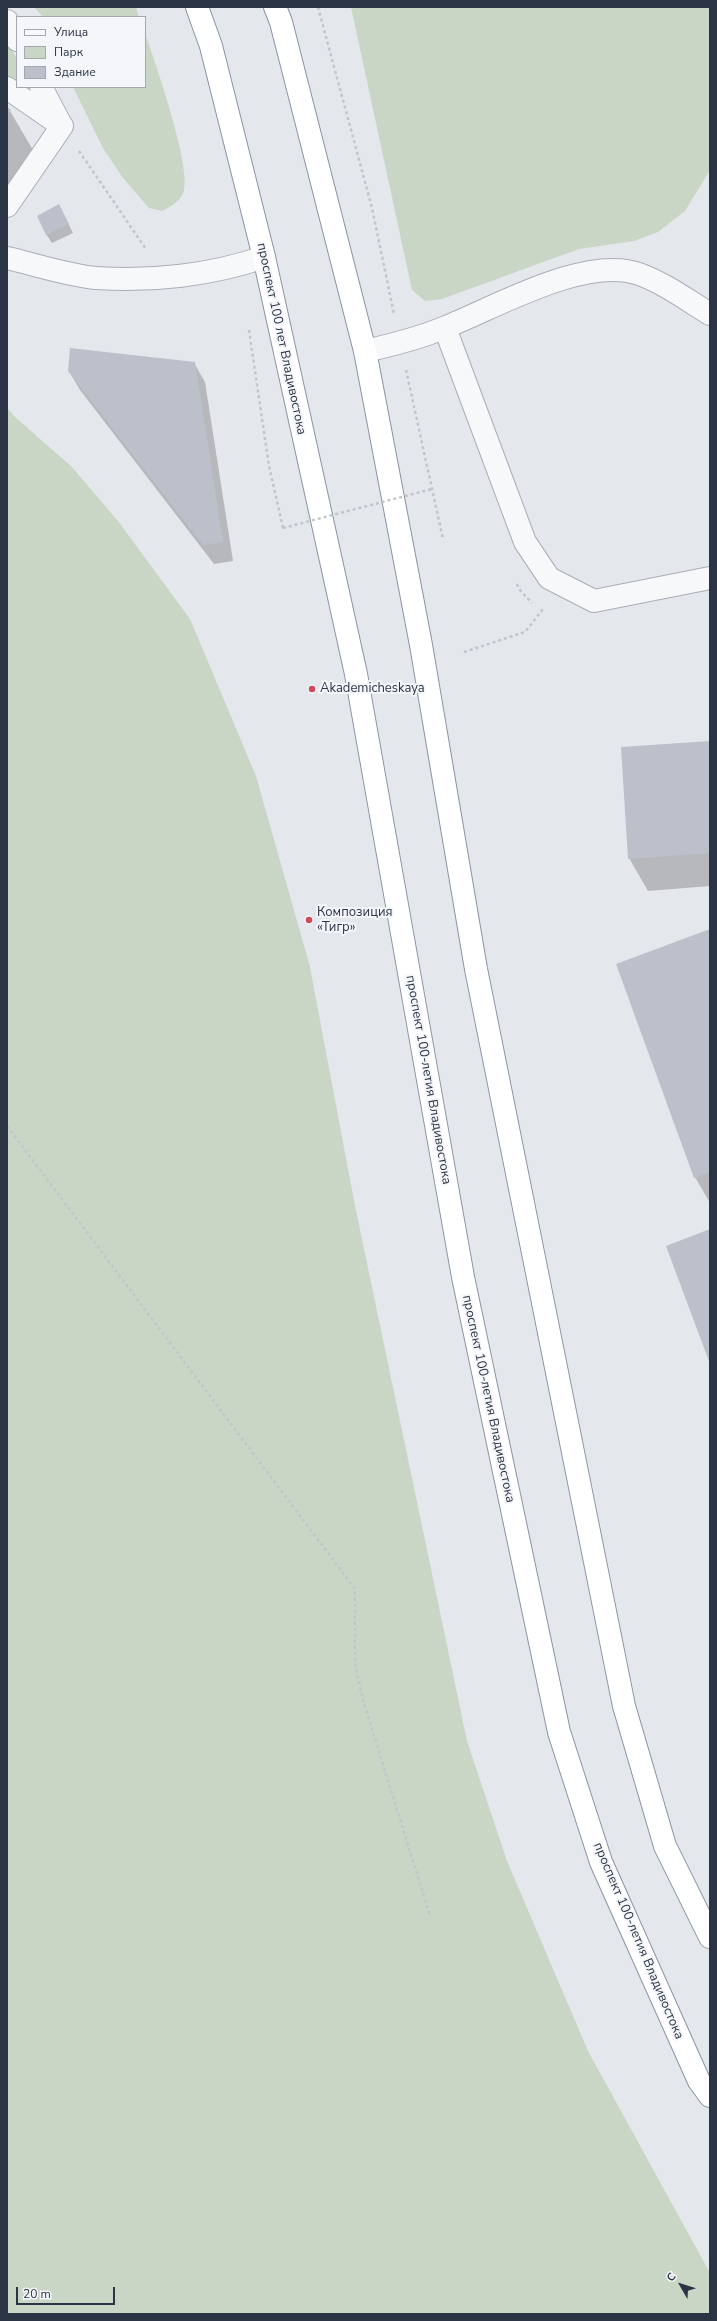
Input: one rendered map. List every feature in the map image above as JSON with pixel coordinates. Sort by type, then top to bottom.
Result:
[{"type":"highway","name":"проспект 100 лет Владивостока","points":[[196,7],[212,46],[264,257],[356,674]]},
{"type":"highway","points":[[275,7],[281,22],[365,351],[421,645],[476,969],[624,1706],[665,1846],[710,1937]]},
{"type":"highway","name":"проспект 100-летия Владивостока","points":[[356,674],[463,1277],[559,1732],[601,1862],[699,2081],[710,2096]]},
{"type":"street","points":[[7,21],[16,38]]},
{"type":"street","points":[[7,88],[62,126]]},
{"type":"street","points":[[43,88],[62,126]]},
{"type":"street","points":[[8,204],[62,126]]},
{"type":"street","points":[[7,258],[95,278],[156,278],[239,266],[264,257]]},
{"type":"street","points":[[365,351],[400,343],[445,328],[537,287],[587,273],[612,269],[638,274],[672,291],[710,314]]},
{"type":"street","points":[[445,328],[525,542],[549,578],[594,601],[710,578]]},
{"type":"path","points":[[318,7],[372,208],[443,539]]},
{"type":"path","points":[[62,126],[150,254]]},
{"type":"path","points":[[269,466],[283,528],[432,489]]},
{"type":"path","points":[[464,652],[525,632],[543,609]]},
{"type":"path","points":[[7,1126],[355,1589],[355,1664],[363,1700],[430,1916]]},
{"type":"green space","points":[[34,7],[136,7],[139,16],[42,16]]},
{"type":"green space","points":[[351,7],[710,7],[710,170],[685,211],[658,232],[634,241],[579,249],[442,299],[425,301],[412,290]]},
{"type":"green space","points":[[146,36],[171,113],[177,137],[185,178],[183,195],[172,206],[162,211],[149,208],[123,178],[103,148],[73,88],[146,88]]},
{"type":"green space","points":[[7,42],[16,57],[16,81],[7,76]]},
{"type":"green space","points":[[7,408],[16,418],[71,466],[118,521],[190,619],[256,776],[310,967],[354,1201],[467,1741],[507,1861],[588,2051],[710,2273],[710,2314],[7,2314]]},
{"type":"building","points":[[7,107],[11,110],[7,116]]},
{"type":"building","points":[[59,204],[69,224],[46,235],[37,216]]},
{"type":"building","points":[[70,348],[195,362],[223,542],[203,545],[68,371]]},
{"type":"building","points":[[710,741],[710,853],[628,859],[621,747]]},
{"type":"building","points":[[710,929],[710,1172],[694,1178],[616,964]]},
{"type":"building","points":[[710,1229],[710,1364],[666,1246]]},
{"type":"place","name":"Akademicheskaya","points":[[312,689]]},
{"type":"place","name":"Композиция «Тигр»","points":[[309,920]]}]
